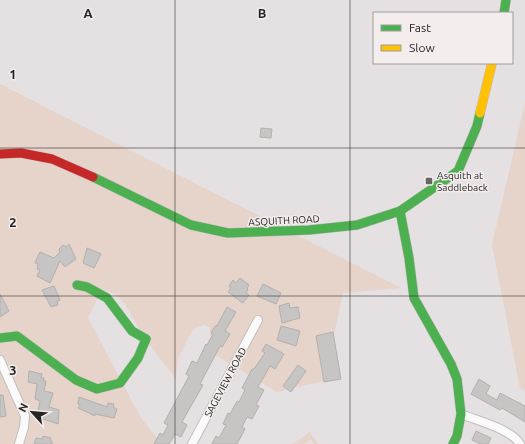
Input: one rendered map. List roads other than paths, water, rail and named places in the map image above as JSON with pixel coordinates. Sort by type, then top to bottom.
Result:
[{"type":"street","points":[[504,12],[506,0]]},
{"type":"street","name":"ASQUITH ROAD","points":[[0,154],[21,153],[52,159],[96,178],[191,225],[228,233],[309,230],[357,225],[400,210],[458,170],[477,126],[492,64]]},
{"type":"street","points":[[400,210],[409,258],[414,298],[451,364],[457,380],[461,414],[457,436],[453,444]]},
{"type":"street","points":[[0,338],[17,336],[76,380],[97,389],[120,383],[138,358],[146,339],[132,331],[107,298],[87,287],[77,285]]},
{"type":"street","name":"SAGEVIEW ROAD","points":[[192,444],[258,320]]},
{"type":"street","points":[[0,360],[25,416],[24,427],[19,444]]},
{"type":"street","points":[[461,414],[504,430],[518,440],[520,444]]},
{"type":"place","name":"Asquith at Saddleback","points":[[429,181]]}]
